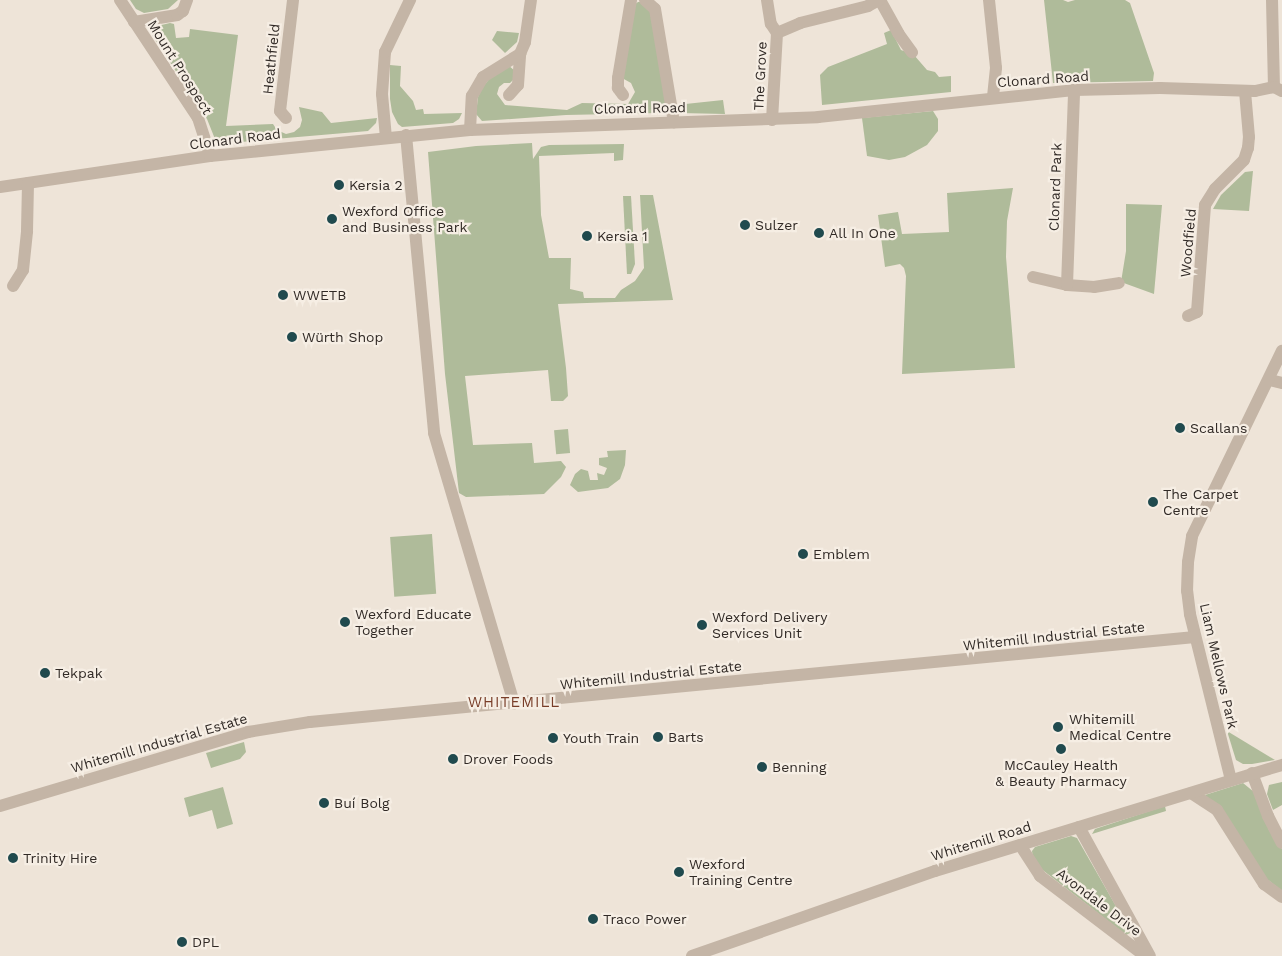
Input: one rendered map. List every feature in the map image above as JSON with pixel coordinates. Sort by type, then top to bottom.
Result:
[{"type":"street","name":"Mount Prospect","points":[[120,0],[198,118],[210,156]]},
{"type":"street","name":"Mount Prospect","points":[[134,22],[177,16],[183,11],[187,0]]},
{"type":"street","name":"Heathfield","points":[[286,118],[280,111],[293,0]]},
{"type":"street","points":[[386,138],[382,94],[385,52],[410,0]]},
{"type":"street","points":[[509,95],[518,85],[520,54],[525,42],[531,0]]},
{"type":"street","points":[[623,94],[618,88],[618,78],[630,0]]},
{"type":"street","points":[[645,0],[655,8],[674,122]]},
{"type":"street","name":"The Grove","points":[[767,0],[771,24],[777,33],[772,120]]},
{"type":"street","name":"The Grove","points":[[777,33],[800,23],[868,6],[880,0],[898,33],[912,52]]},
{"type":"street","points":[[989,0],[996,68],[993,98]]},
{"type":"street","points":[[1272,0],[1278,89]]},
{"type":"street","points":[[470,130],[472,96],[483,77],[520,54]]},
{"type":"street","name":"Clonard Road","points":[[0,187],[210,156],[470,130],[772,120],[1074,90],[1160,88],[1245,91],[1278,89]]},
{"type":"street","name":"Clonard Park","points":[[1067,285],[1074,90]]},
{"type":"street","name":"Woodfield","points":[[1188,316],[1197,312],[1205,204],[1215,189],[1240,165],[1248,148],[1249,137],[1245,91]]},
{"type":"street","points":[[406,135],[434,434],[514,703]]},
{"type":"street","points":[[13,286],[23,270],[28,223],[28,183]]},
{"type":"street","points":[[1033,278],[1067,285],[1094,287],[1119,283]]},
{"type":"street","name":"Liam Mellows Park","points":[[1231,780],[1195,637],[1187,591],[1188,562],[1192,536],[1276,382],[1282,351]]},
{"type":"street","name":"Whitemill Industrial Estate","points":[[0,806],[248,732],[310,722],[1195,637]]},
{"type":"street","name":"Whitemill Road","points":[[692,956],[911,879],[1282,765]]},
{"type":"street","points":[[1252,773],[1268,816],[1282,843]]},
{"type":"street","points":[[1190,793],[1217,810],[1264,884],[1282,897]]},
{"type":"street","name":"Avondale Drive","points":[[1079,827],[1150,956]]},
{"type":"street","name":"Avondale Drive","points":[[1020,845],[1040,876],[1145,956]]},
{"type":"green space","points":[[130,0],[178,0],[168,9],[144,13],[136,9]]},
{"type":"green space","points":[[1044,0],[1063,0],[1068,2],[1075,0],[1125,0],[1130,3],[1154,73],[1153,81],[1053,83]]},
{"type":"green space","points":[[642,2],[650,11],[666,101],[659,113],[566,115],[482,121],[476,114],[478,97],[482,88],[490,78],[508,65],[515,71],[514,79],[510,83],[504,83],[499,87],[497,94],[505,105],[567,110],[582,103],[628,104],[635,92],[631,83],[622,78],[634,5]]},
{"type":"green space","points":[[170,23],[174,24],[176,38],[189,37],[190,29],[238,35],[226,126],[273,124],[277,130],[286,134],[294,132],[300,127],[302,120],[299,107],[322,112],[331,123],[377,118],[376,123],[368,131],[217,144],[207,119],[151,33],[153,27]]},
{"type":"green space","points":[[891,30],[901,50],[914,55],[927,70],[935,72],[939,77],[951,76],[951,92],[822,105],[820,75],[828,67],[887,44],[884,33]]},
{"type":"green space","points":[[497,31],[519,33],[517,42],[505,53],[492,40]]},
{"type":"green space","points":[[390,65],[401,66],[400,86],[413,101],[416,110],[423,109],[424,114],[462,113],[459,119],[453,123],[402,127],[398,124],[392,112],[390,99]]},
{"type":"green space","points":[[723,100],[725,114],[680,113],[676,105]]},
{"type":"green space","points":[[933,111],[938,119],[938,131],[927,145],[905,157],[889,160],[867,156],[862,118]]},
{"type":"green space","points":[[532,143],[533,159],[541,147],[549,145],[624,144],[623,160],[614,161],[614,153],[539,156],[541,215],[549,258],[571,258],[570,289],[583,292],[584,298],[615,298],[621,290],[635,281],[644,268],[640,195],[653,195],[673,300],[558,304],[568,396],[563,401],[551,401],[548,370],[465,376],[473,445],[532,443],[534,463],[561,461],[566,467],[561,477],[544,494],[466,497],[459,493],[445,374],[428,152],[476,146]]},
{"type":"green space","points":[[1253,171],[1249,211],[1213,209],[1221,195],[1245,172]]},
{"type":"green space","points":[[1013,188],[1007,221],[1006,257],[1015,368],[902,374],[906,276],[904,268],[900,264],[885,267],[878,215],[898,212],[902,234],[949,232],[947,193]]},
{"type":"green space","points":[[623,196],[631,196],[635,264],[631,274],[627,274]]},
{"type":"green space","points":[[1126,204],[1162,205],[1154,294],[1121,282],[1126,251]]},
{"type":"green space","points":[[568,429],[570,453],[556,454],[554,430]]},
{"type":"green space","points":[[626,450],[625,465],[620,479],[608,488],[578,492],[570,485],[575,474],[581,469],[588,471],[590,480],[598,480],[597,473],[604,475],[607,468],[599,465],[599,458],[608,457],[607,451]]},
{"type":"green space","points":[[432,534],[436,594],[394,597],[390,537]]},
{"type":"green space","points":[[1227,731],[1275,760],[1243,764],[1236,760]]},
{"type":"green space","points":[[244,742],[246,752],[240,759],[211,768],[206,753]]},
{"type":"green space","points":[[1282,782],[1282,805],[1273,810],[1267,794],[1269,785]]},
{"type":"green space","points":[[1243,783],[1254,792],[1269,830],[1282,849],[1282,891],[1267,879],[1205,795]]},
{"type":"green space","points":[[223,787],[233,824],[217,829],[212,810],[189,817],[184,798]]},
{"type":"green space","points":[[1165,806],[1166,811],[1092,834],[1095,829]]},
{"type":"green space","points":[[1071,836],[1077,838],[1130,933],[1126,935],[1040,868],[1033,858],[1032,851],[1035,847]]},
{"type":"place","name":"Kersia 2","points":[[339,185]]},
{"type":"place","name":"Wexford Office and Business Park","points":[[332,219]]},
{"type":"place","name":"Sulzer","points":[[745,225]]},
{"type":"place","name":"All In One","points":[[819,233]]},
{"type":"place","name":"Kersia 1","points":[[587,236]]},
{"type":"place","name":"WWETB","points":[[283,295]]},
{"type":"place","name":"Würth Shop","points":[[292,337]]},
{"type":"place","name":"Scallans","points":[[1180,428]]},
{"type":"place","name":"The Carpet Centre","points":[[1153,502]]},
{"type":"place","name":"Emblem","points":[[803,554]]},
{"type":"place","name":"Wexford Educate Together","points":[[345,622]]},
{"type":"place","name":"Wexford Delivery Services Unit","points":[[702,625]]},
{"type":"place","name":"Tekpak","points":[[45,673]]},
{"type":"place","name":"Whitemill Medical Centre","points":[[1058,727]]},
{"type":"place","name":"Barts","points":[[658,737]]},
{"type":"place","name":"Youth Train","points":[[553,738]]},
{"type":"place","name":"McCauley Health & Beauty Pharmacy","points":[[1061,749]]},
{"type":"place","name":"Drover Foods","points":[[453,759]]},
{"type":"place","name":"Benning","points":[[762,767]]},
{"type":"place","name":"Buí Bolg","points":[[324,803]]},
{"type":"place","name":"Trinity Hire","points":[[13,858]]},
{"type":"place","name":"Wexford Training Centre","points":[[679,872]]},
{"type":"place","name":"Traco Power","points":[[593,919]]},
{"type":"place","name":"DPL","points":[[182,942]]},
{"type":"district","name":"WHITEMILL","points":[[514,703]]}]
